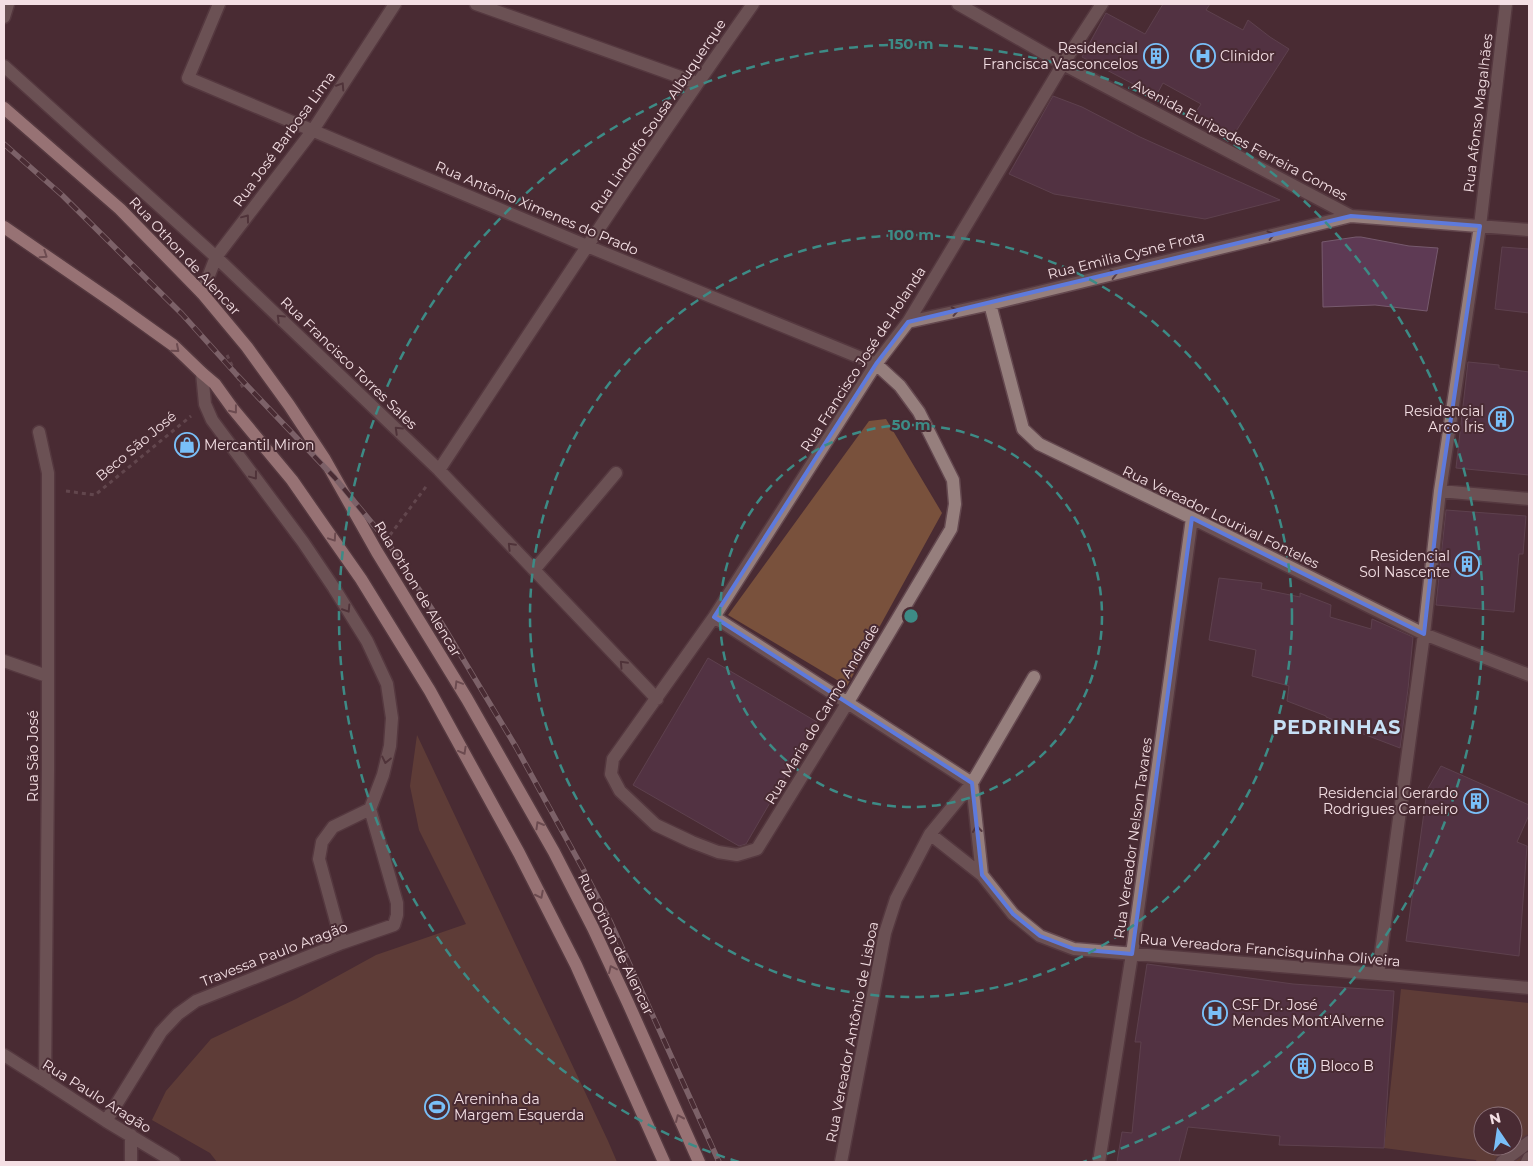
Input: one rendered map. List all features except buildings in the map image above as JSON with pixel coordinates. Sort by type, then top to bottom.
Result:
[{"type":"main road","name":"Rua Othon de Alencar","points":[[4,108],[120,209],[202,293],[247,347],[289,404],[324,458],[377,552],[467,699],[554,852],[593,928],[699,1162]]},
{"type":"main road","points":[[4,227],[173,345],[215,384],[233,409],[292,480],[361,579],[430,691],[519,853],[576,966],[664,1162]]},
{"type":"street","points":[[4,17],[8,4]]},
{"type":"street","name":"Rua Antônio Ximenes do Prado","points":[[219,4],[188,78],[587,246],[876,364]]},
{"type":"street","name":"Rua José Barbosa Lima","points":[[202,293],[216,256],[313,130],[395,4]]},
{"type":"street","points":[[476,4],[697,83]]},
{"type":"street","name":"Rua Lindolfo Sousa Albuquerque","points":[[439,470],[587,246],[753,4]]},
{"type":"street","name":"Avenida Euripedes Ferreira Gomes","points":[[958,4],[1063,64],[1351,216]]},
{"type":"street","name":"Rua Francisco José de Holanda","points":[[657,699],[714,617],[876,364],[908,322],[1063,64],[1102,4]]},
{"type":"street","name":"Rua Afonso Magalhães","points":[[1378,974],[1424,634],[1440,491],[1480,226],[1506,4]]},
{"type":"street","name":"Rua Francisco Torres Sales","points":[[4,66],[216,256],[439,470],[657,699]]},
{"type":"street","points":[[1351,216],[1529,230]]},
{"type":"street","name":"Rua Emilia Cysne Frota","points":[[908,322],[990,304],[1351,216]]},
{"type":"street","name":"Rua Vereador Lourival Fonteles","points":[[990,304],[1023,429],[1039,444],[1424,634],[1529,675]]},
{"type":"street","name":"Rua Maria do Carmo Andrade","points":[[657,699],[613,759],[611,774],[620,792],[656,825],[692,842],[718,852],[737,855],[757,848],[848,702],[951,529],[955,504],[952,480],[919,412],[900,386],[876,364]]},
{"type":"street","points":[[202,373],[205,404],[212,420],[303,542],[334,588],[367,641],[387,684],[392,718],[390,746],[383,775],[370,809],[333,827],[322,842],[319,859],[342,943]]},
{"type":"street","name":"Rua São José","points":[[39,432],[48,473],[46,1081]]},
{"type":"street","points":[[534,570],[616,473]]},
{"type":"street","points":[[1440,491],[1529,499]]},
{"type":"street","name":"Rua Vereador Nelson Tavares","points":[[1099,1162],[1132,954],[1192,518]]},
{"type":"street","points":[[714,617],[972,783],[982,875]]},
{"type":"street","points":[[4,661],[47,676]]},
{"type":"street","name":"Rua Vereador Antônio de Lisboa","points":[[841,1162],[885,933],[896,899],[930,834],[972,783],[1034,677]]},
{"type":"street","name":"Travessa Paulo Aragão","points":[[106,1121],[161,1032],[178,1014],[196,1001],[342,943],[394,925],[397,915],[397,904],[370,809]]},
{"type":"street","name":"Rua Vereadora Francisquinha Oliveira","points":[[930,834],[982,875],[1013,914],[1040,936],[1074,949],[1529,988]]},
{"type":"street","name":"Rua Paulo Aragão","points":[[4,1056],[174,1162]]},
{"type":"street","points":[[131,1135],[131,1162]]},
{"type":"street","points":[[1502,1162],[1529,1142]]},
{"type":"street","points":[[1527,1162],[1529,1158]]},
{"type":"path","name":"Beco São José","points":[[48,489],[95,495],[205,404]]},
{"type":"path","points":[[377,552],[439,470]]},
{"type":"highlighted area","points":[[1351,216],[1480,226],[1440,491],[1424,634],[1192,518],[1132,954],[1074,949],[1040,936],[1013,914],[982,875],[972,783],[714,617],[876,364],[908,322]]},
{"type":"shaded area","points":[[886,419],[942,513],[847,686],[728,615],[869,421]]},
{"type":"shaded area","points":[[417,735],[617,1162],[217,1162],[210,1153],[152,1120],[166,1091],[211,1039],[296,999],[376,955],[466,924],[419,830],[410,786]]},
{"type":"shaded area","points":[[1401,989],[1529,1003],[1529,1162],[1477,1162],[1476,1160],[1384,1148]]},
{"type":"railway","points":[[4,144],[62,195],[182,314],[335,478],[386,540],[442,624],[516,747],[583,869],[610,921],[719,1162]]},
{"type":"place","name":"Residencial Francisca Vasconcelos","points":[[1156,56]]},
{"type":"place","name":"Clinidor","points":[[1203,56]]},
{"type":"place","name":"Residencial Arco Íris","points":[[1501,419]]},
{"type":"place","name":"Mercantil Miron","points":[[187,445]]},
{"type":"place","name":"Residencial Sol Nascente","points":[[1467,564]]},
{"type":"place","name":"Residencial Gerardo Rodrigues Carneiro","points":[[1476,801]]},
{"type":"place","name":"CSF Dr. José Mendes Mont'Alverne","points":[[1215,1013]]},
{"type":"place","name":"Bloco B","points":[[1303,1066]]},
{"type":"place","name":"Areninha da Margem Esquerda","points":[[437,1107]]},
{"type":"district","name":"PEDRINHAS","points":[[1337,727]]}]
